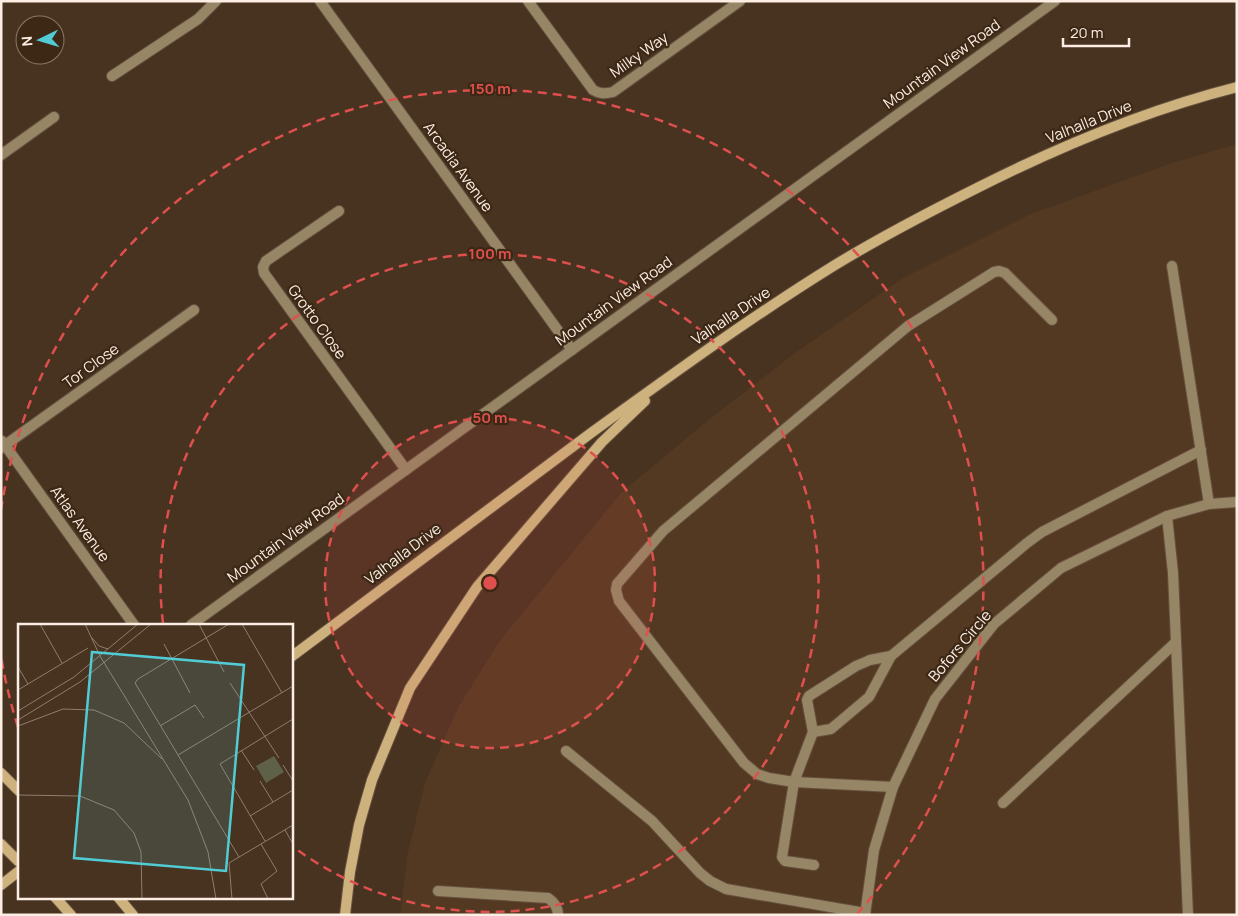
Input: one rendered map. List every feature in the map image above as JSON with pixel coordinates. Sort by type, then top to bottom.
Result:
[{"type":"main road","name":"Valhalla Drive","points":[[292,656],[464,526],[676,371],[837,264],[969,192],[1020,166],[1076,141],[1202,96],[1237,87]]},
{"type":"main road","points":[[345,915],[350,872],[372,780],[410,688],[477,587],[602,442],[676,371]]},
{"type":"main road","points":[[1,774],[18,790]]},
{"type":"main road","points":[[1,844],[18,861]]},
{"type":"main road","points":[[1,885],[18,872]]},
{"type":"main road","points":[[56,898],[71,915]]},
{"type":"main road","points":[[119,898],[133,915]]},
{"type":"street","points":[[112,76],[198,19],[216,1]]},
{"type":"street","name":"Arcadia Avenue","points":[[320,1],[572,350]]},
{"type":"street","name":"Milky Way","points":[[528,1],[593,90],[602,94],[612,92],[740,1]]},
{"type":"street","name":"Mountain View Road","points":[[192,624],[1054,1]]},
{"type":"street","points":[[1,155],[54,117]]},
{"type":"street","name":"Grotto Close","points":[[340,211],[266,261],[263,267],[264,273],[406,470]]},
{"type":"street","points":[[1172,266],[1209,504]]},
{"type":"street","points":[[893,787],[794,782],[757,774],[744,763],[619,601],[616,590],[617,584],[663,531],[908,326],[994,272],[1005,273],[1052,320]]},
{"type":"street","name":"Tor Close","points":[[2,445],[194,310]]},
{"type":"street","name":"Atlas Avenue","points":[[2,445],[133,624]]},
{"type":"street","points":[[813,732],[832,729],[869,697],[891,656],[1042,532],[1201,450]]},
{"type":"street","name":"Bofors Circle","points":[[865,914],[874,850],[893,787],[935,699],[994,624],[1061,568],[1168,516],[1209,504],[1237,502]]},
{"type":"street","points":[[1168,516],[1173,573],[1188,915]]},
{"type":"street","points":[[1003,803],[1175,643]]},
{"type":"street","points":[[814,865],[785,861],[782,857],[794,782],[813,732],[807,700],[809,696],[856,666],[870,660],[891,656]]},
{"type":"street","points":[[566,751],[652,821],[700,873],[710,881],[726,889],[865,914]]},
{"type":"street","points":[[438,891],[548,898],[558,909],[558,915]]},
{"type":"shaded area","points":[[1237,144],[1237,915],[400,915],[408,852],[425,783],[458,708],[499,642],[622,492],[707,421],[795,353],[903,278],[1031,214],[1172,163]]}]
